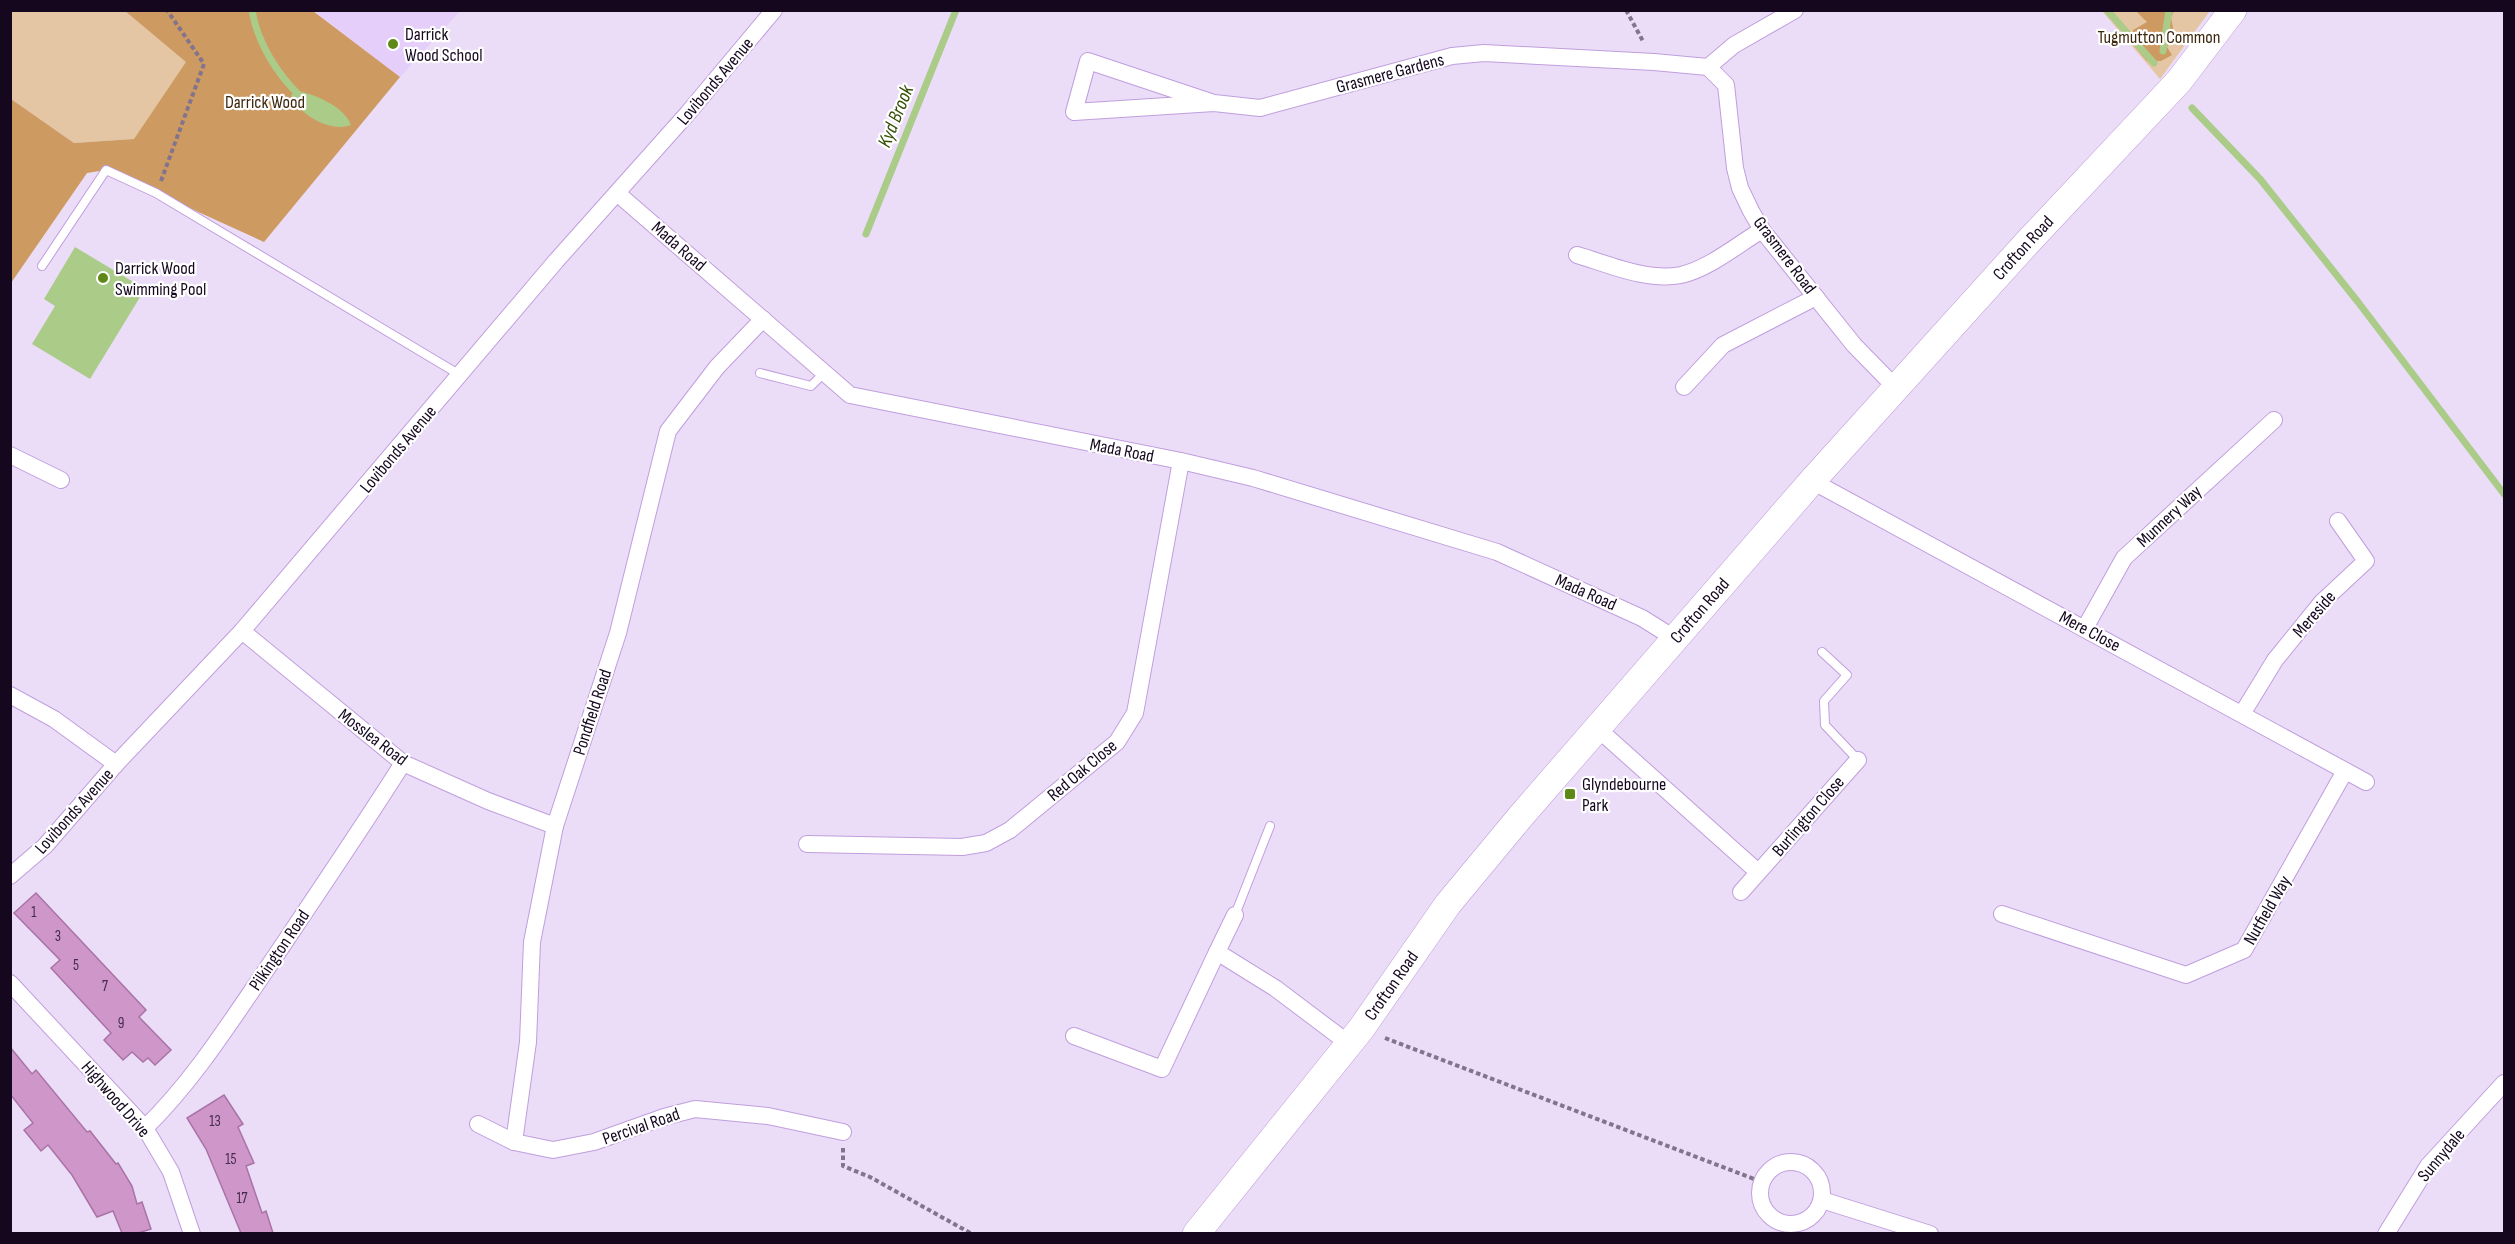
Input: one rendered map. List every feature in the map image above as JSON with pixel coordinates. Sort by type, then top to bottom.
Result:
[{"type":"main road","name":"Crofton Road","points":[[1196,1233],[1355,1036],[1448,904],[1597,728],[1812,481],[2026,244],[2179,81],[2233,10]]},
{"type":"street","points":[[1708,68],[1734,45],[1795,10]]},
{"type":"street","name":"Lovibonds Avenue","points":[[10,876],[45,846],[116,764],[242,631],[771,12]]},
{"type":"street","name":"Grasmere Gardens","points":[[1214,103],[1088,62],[1074,112],[1214,103],[1260,108],[1452,56],[1484,53],[1654,62],[1708,68]]},
{"type":"street","name":"Grasmere Road","points":[[1708,68],[1726,85],[1735,168],[1740,188],[1762,230],[1854,345],[1897,389]]},
{"type":"street","name":"Mada Road","points":[[617,193],[850,395],[1181,461],[1253,478],[1497,552],[1642,618],[1674,638]]},
{"type":"street","points":[[1577,255],[1629,270],[1657,275],[1681,275],[1707,264],[1762,230]]},
{"type":"street","points":[[1684,387],[1723,345],[1816,297]]},
{"type":"street","name":"Pondfield Road","points":[[514,1142],[528,1042],[532,942],[555,826],[618,633],[668,430],[717,367],[763,319]]},
{"type":"street","name":"Munnery Way","points":[[2085,628],[2124,558],[2274,420]]},
{"type":"street","points":[[10,455],[61,480]]},
{"type":"street","name":"Red Oak Close","points":[[807,844],[962,847],[986,843],[1010,830],[1118,742],[1135,713],[1181,461]]},
{"type":"street","name":"Mere Close","points":[[1812,481],[2366,782]]},
{"type":"street","name":"Mereside","points":[[2242,714],[2275,660],[2322,602],[2366,561],[2338,521]]},
{"type":"street","name":"Mosslea Road","points":[[242,631],[403,763],[488,801],[555,826]]},
{"type":"street","points":[[10,695],[54,719],[116,764]]},
{"type":"street","name":"Burlington Close","points":[[1597,728],[1758,872]]},
{"type":"street","name":"Burlington Close","points":[[1741,892],[1858,760]]},
{"type":"street","name":"Pilkington Road","points":[[145,1128],[174,1100],[211,1051],[350,846],[403,763]]},
{"type":"street","name":"Nutfield Way","points":[[2002,914],[2186,975],[2244,950],[2345,771]]},
{"type":"street","points":[[1074,1036],[1162,1070],[1235,915]]},
{"type":"street","points":[[1217,952],[1355,1036]]},
{"type":"street","name":"Highwood Drive","points":[[10,983],[145,1128],[171,1172],[192,1233]]},
{"type":"street","name":"Sunnydale","points":[[2386,1233],[2428,1166],[2505,1083]]},
{"type":"street","name":"Percival Road","points":[[478,1124],[514,1142],[553,1150],[594,1142],[664,1116],[695,1109],[768,1116],[843,1132]]},
{"type":"street","points":[[1796,1163],[1814,1172],[1822,1190],[1818,1210],[1802,1223],[1782,1223],[1765,1211],[1760,1192],[1762,1182],[1776,1166],[1796,1163]]},
{"type":"street","points":[[1821,1200],[1930,1233]]},
{"type":"lane","points":[[42,266],[106,170],[156,193],[461,376]]},
{"type":"lane","points":[[760,373],[811,386],[824,373]]},
{"type":"lane","points":[[1822,652],[1847,675],[1824,701],[1825,725],[1858,760]]},
{"type":"lane","points":[[1235,915],[1270,826]]},
{"type":"path","points":[[156,193],[204,64],[167,10]]},
{"type":"path","points":[[1626,10],[1654,62]]},
{"type":"path","points":[[1355,1036],[1762,1182]]},
{"type":"path","points":[[843,1132],[843,1166],[972,1233]]},
{"type":"shaded area","name":"Darrick Wood School","points":[[314,11],[460,11],[400,77]]},
{"type":"shaded area","points":[[295,91],[310,94],[327,102],[342,112],[351,125],[334,126],[316,120],[300,109],[291,95]]},
{"type":"shaded area","points":[[75,247],[145,289],[90,379],[32,344],[55,306],[44,299]]},
{"type":"green space","points":[[11,11],[125,11],[187,62],[135,139],[74,143],[11,99]]},
{"type":"green space","name":"Darrick Wood","points":[[125,11],[313,11],[400,77],[264,242],[106,170],[87,173],[11,283],[11,99],[74,143],[134,139],[186,62]]},
{"type":"green space","name":"Tugmutton Common","points":[[2102,11],[2210,11],[2160,79]]},
{"type":"green space","points":[[2136,11],[2174,11],[2171,17],[2174,34],[2167,47],[2172,55],[2161,61],[2147,61],[2130,41],[2133,30],[2147,22]]},
{"type":"building","points":[[36,893],[146,1010],[139,1017],[171,1050],[155,1065],[148,1058],[143,1062],[132,1052],[123,1060],[104,1040],[111,1033],[51,968],[60,960],[14,913]]},
{"type":"building","points":[[10,1047],[32,1074],[36,1070],[87,1132],[90,1131],[116,1164],[118,1163],[132,1186],[137,1204],[142,1202],[151,1229],[138,1233],[122,1233],[113,1211],[97,1217],[72,1175],[48,1145],[41,1151],[24,1130],[33,1123],[10,1094]]},
{"type":"building","points":[[224,1095],[243,1124],[238,1127],[254,1163],[246,1166],[262,1213],[266,1211],[273,1233],[241,1233],[206,1149],[187,1118]]},
{"type":"waterway","points":[[252,10],[258,34],[269,57],[300,96]]},
{"type":"waterway","name":"Kyd Brook","points":[[866,234],[956,10]]},
{"type":"waterway","points":[[2107,10],[2154,63]]},
{"type":"waterway","points":[[2163,51],[2169,10]]},
{"type":"waterway","points":[[2192,108],[2260,179],[2358,302],[2504,494]]},
{"type":"place","name":"Darrick Wood School","points":[[393,44]]},
{"type":"place","name":"Darrick Wood Swimming Pool","points":[[103,278]]},
{"type":"place","name":"Glyndebourne Park","points":[[1570,794]]}]
